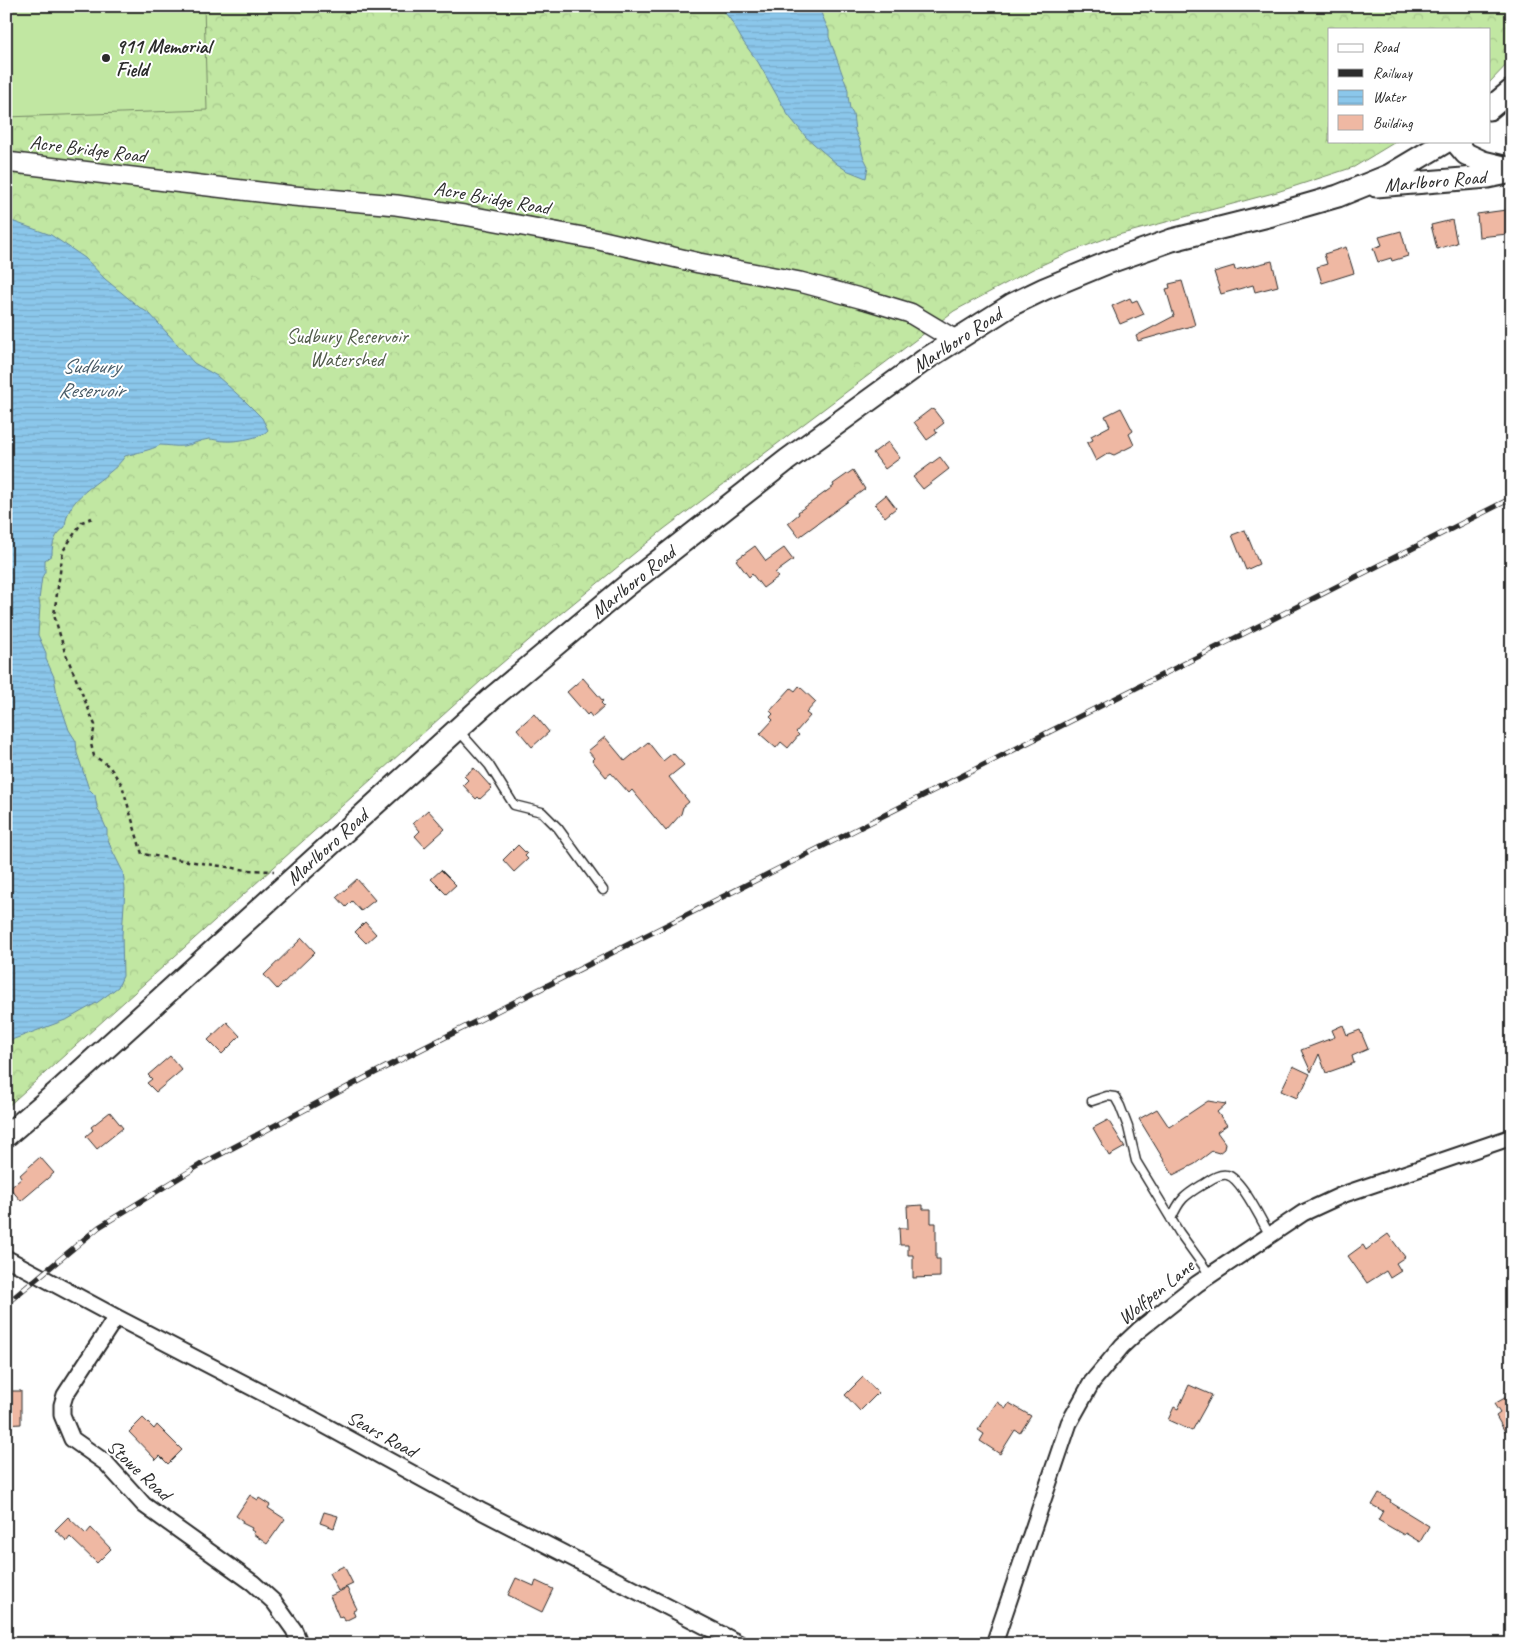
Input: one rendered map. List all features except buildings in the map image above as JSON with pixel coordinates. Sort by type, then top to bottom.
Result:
[{"type":"main road","points":[[1490,108],[1512,90]]},
{"type":"main road","name":"Marlboro Road","points":[[6,1136],[61,1089],[457,729],[625,588],[787,460],[926,359],[1013,304],[1052,286],[1123,257],[1205,231],[1338,196],[1390,175],[1445,142]]},
{"type":"main road","name":"Marlboro Road","points":[[1456,142],[1466,154],[1483,162],[1512,170]]},
{"type":"main road","name":"Marlboro Road","points":[[1359,187],[1488,177],[1512,170]]},
{"type":"street","name":"Acre Bridge Road","points":[[6,162],[294,196],[396,204],[599,240],[800,282],[867,300],[910,313],[955,340]]},
{"type":"street","name":"Wolfpen Lane","points":[[994,1644],[1061,1445],[1080,1402],[1106,1363],[1122,1346],[1139,1330],[1210,1275],[1303,1212],[1322,1203],[1512,1137]]},
{"type":"street","name":"Sears Road","points":[[6,1258],[313,1419],[483,1512],[740,1644]]},
{"type":"street","name":"Stowe Road","points":[[116,1317],[65,1395],[62,1415],[72,1439],[106,1462],[144,1505],[253,1583],[274,1602],[294,1630],[300,1644]]},
{"type":"lane","points":[[457,729],[489,765],[514,805],[542,812],[558,828],[603,890]]},
{"type":"lane","points":[[1092,1101],[1107,1096],[1115,1097],[1128,1127],[1136,1161],[1171,1219],[1210,1275]]},
{"type":"lane","points":[[1171,1219],[1179,1202],[1187,1194],[1219,1175],[1228,1175],[1235,1179],[1269,1234]]},
{"type":"path","points":[[92,518],[82,522],[63,551],[54,615],[65,652],[96,725],[91,744],[94,756],[109,766],[122,785],[142,854],[247,870],[276,872],[290,881]]},
{"type":"green space","name":"Sudbury Reservoir Watershed","points":[[6,6],[1512,6],[1512,59],[1490,82],[1490,28],[1328,28],[1328,142],[1395,142],[1354,167],[1277,192],[1107,238],[1070,252],[1033,269],[954,311],[664,529],[548,624],[481,681],[6,1108]]},
{"type":"green space","name":"911 Memorial Field","points":[[6,6],[204,6],[207,110],[6,117]]},
{"type":"water","points":[[719,6],[818,6],[829,31],[829,37],[848,90],[855,131],[868,166],[866,178],[837,164],[806,137],[788,115],[758,62],[730,19]]},
{"type":"water","name":"Sudbury Reservoir","points":[[6,219],[51,235],[85,258],[105,279],[150,314],[194,363],[217,376],[245,401],[262,418],[268,430],[265,433],[248,439],[222,441],[209,439],[180,446],[160,445],[125,456],[118,465],[73,505],[67,515],[65,527],[55,539],[52,555],[45,560],[45,572],[42,577],[39,600],[38,635],[54,677],[57,694],[69,730],[76,741],[77,753],[89,789],[95,795],[97,807],[107,830],[111,848],[123,872],[125,889],[122,935],[123,976],[118,987],[98,1002],[68,1019],[6,1042]]},
{"type":"railway","points":[[6,1304],[99,1227],[200,1165],[382,1069],[1512,498]]},
{"type":"place","name":"911 Memorial Field","points":[[106,58]]}]
